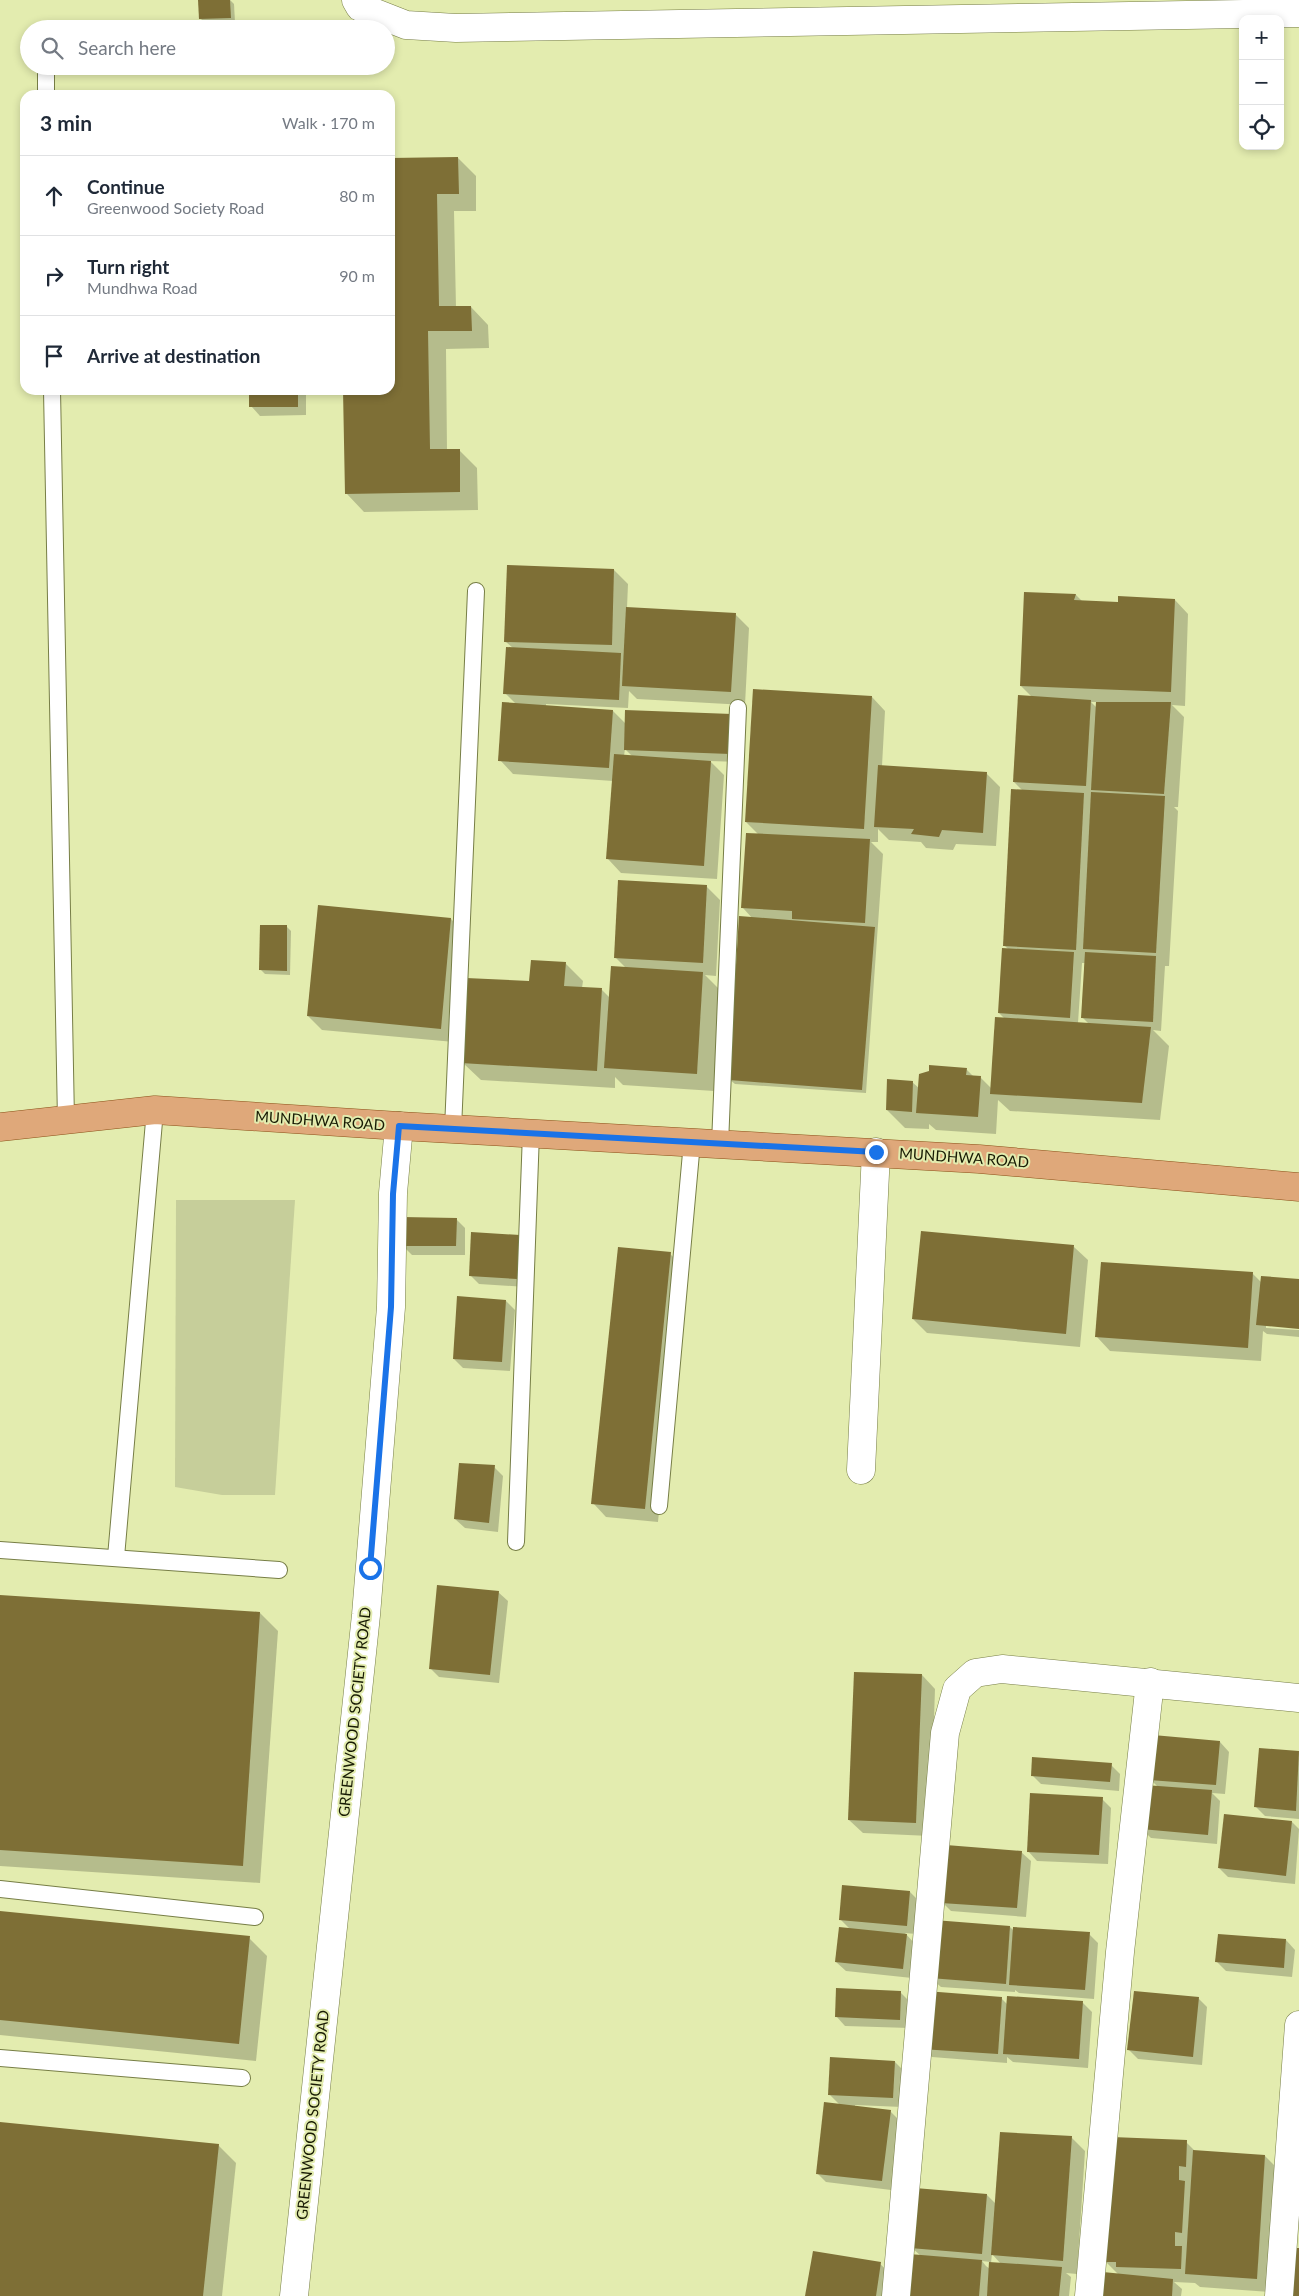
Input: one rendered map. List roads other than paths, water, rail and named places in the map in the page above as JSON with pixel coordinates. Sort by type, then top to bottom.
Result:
[{"type":"main road","name":"MUNDHWA ROAD","points":[[0,1127],[154,1110],[531,1134],[998,1160],[1299,1187]]},
{"type":"street","points":[[356,0],[360,6],[394,20]]},
{"type":"street","points":[[395,20],[406,25],[456,28],[1299,13]]},
{"type":"street","name":"GREENWOOD SOCIETY ROAD","points":[[294,2296],[366,1615],[391,1307],[393,1194],[399,1126]]},
{"type":"street","points":[[861,1470],[876,1152]]},
{"type":"street","points":[[896,2296],[945,1732],[957,1689],[975,1673],[1002,1669],[1299,1698]]},
{"type":"street","points":[[1089,2296],[1120,1952],[1150,1682]]},
{"type":"street","points":[[1279,2296],[1299,2025]]},
{"type":"lane","points":[[46,75],[46,90]]},
{"type":"lane","points":[[52,395],[66,1120]]},
{"type":"lane","points":[[453,1129],[476,591]]},
{"type":"lane","points":[[720,1144],[738,708]]},
{"type":"lane","points":[[116,1558],[154,1110]]},
{"type":"lane","points":[[516,1542],[531,1134]]},
{"type":"lane","points":[[659,1506],[692,1142]]},
{"type":"lane","points":[[0,1550],[279,1570]]},
{"type":"lane","points":[[0,1889],[255,1917]]},
{"type":"lane","points":[[0,2058],[242,2078]]}]
